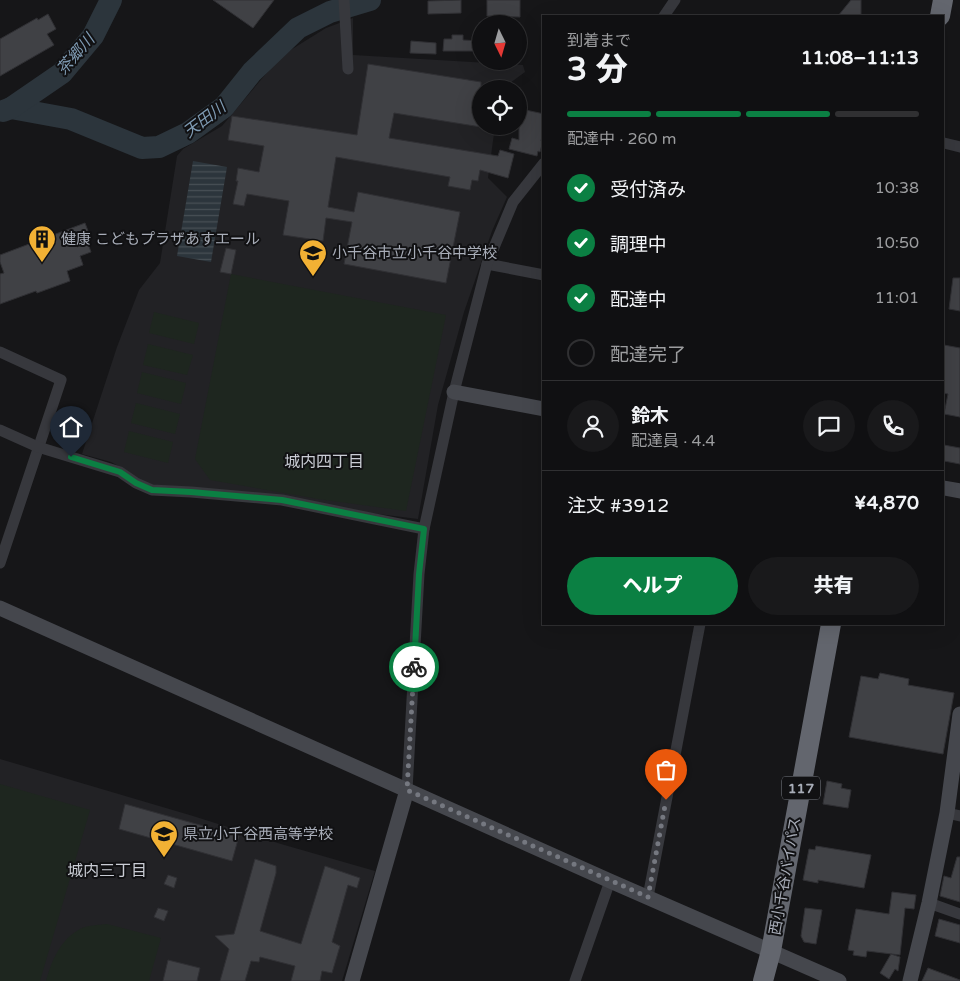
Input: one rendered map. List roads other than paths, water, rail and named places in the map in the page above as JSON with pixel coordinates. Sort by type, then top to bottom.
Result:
[{"type":"highway","points":[[940,15],[943,0]]},
{"type":"highway","name":"西小千谷バイパス","points":[[771,951],[831,625]]},
{"type":"highway","name":"117","points":[[763,981],[771,951]]},
{"type":"street","points":[[344,0],[348,69]]},
{"type":"street","points":[[944,144],[960,147]]},
{"type":"street","points":[[352,981],[407,790],[419,574],[424,529],[454,392],[487,264],[513,202],[542,166]]},
{"type":"street","points":[[487,264],[542,275]]},
{"type":"street","points":[[0,352],[61,380],[0,563]]},
{"type":"street","points":[[454,392],[542,409]]},
{"type":"street","points":[[0,430],[38,447],[120,472],[136,483],[152,490],[282,500],[424,529]]},
{"type":"street","points":[[944,488],[960,491]]},
{"type":"street","points":[[0,608],[610,881],[839,981]]},
{"type":"street","points":[[648,897],[700,625]]},
{"type":"street","points":[[910,981],[929,903],[954,815],[960,714]]},
{"type":"street","points":[[575,981],[610,881]]},
{"type":"street","points":[[929,903],[960,914]]},
{"type":"waterway","name":"茶郷川","points":[[3,111],[11,108],[62,73],[93,36],[111,0]]},
{"type":"waterway","name":"天田川","points":[[11,108],[71,119],[142,148],[159,147],[188,133],[224,107],[252,72],[298,28],[330,12],[370,0]]},
{"type":"place","name":"健康 こどもプラザあすエール","points":[[42,263]]},
{"type":"place","name":"小千谷市立小千谷中学校","points":[[313,277]]},
{"type":"place","name":"県立小千谷西高等学校","points":[[164,858]]},
{"type":"district","name":"城内四丁目","points":[[324,461]]},
{"type":"district","name":"城内三丁目","points":[[107,870]]}]
